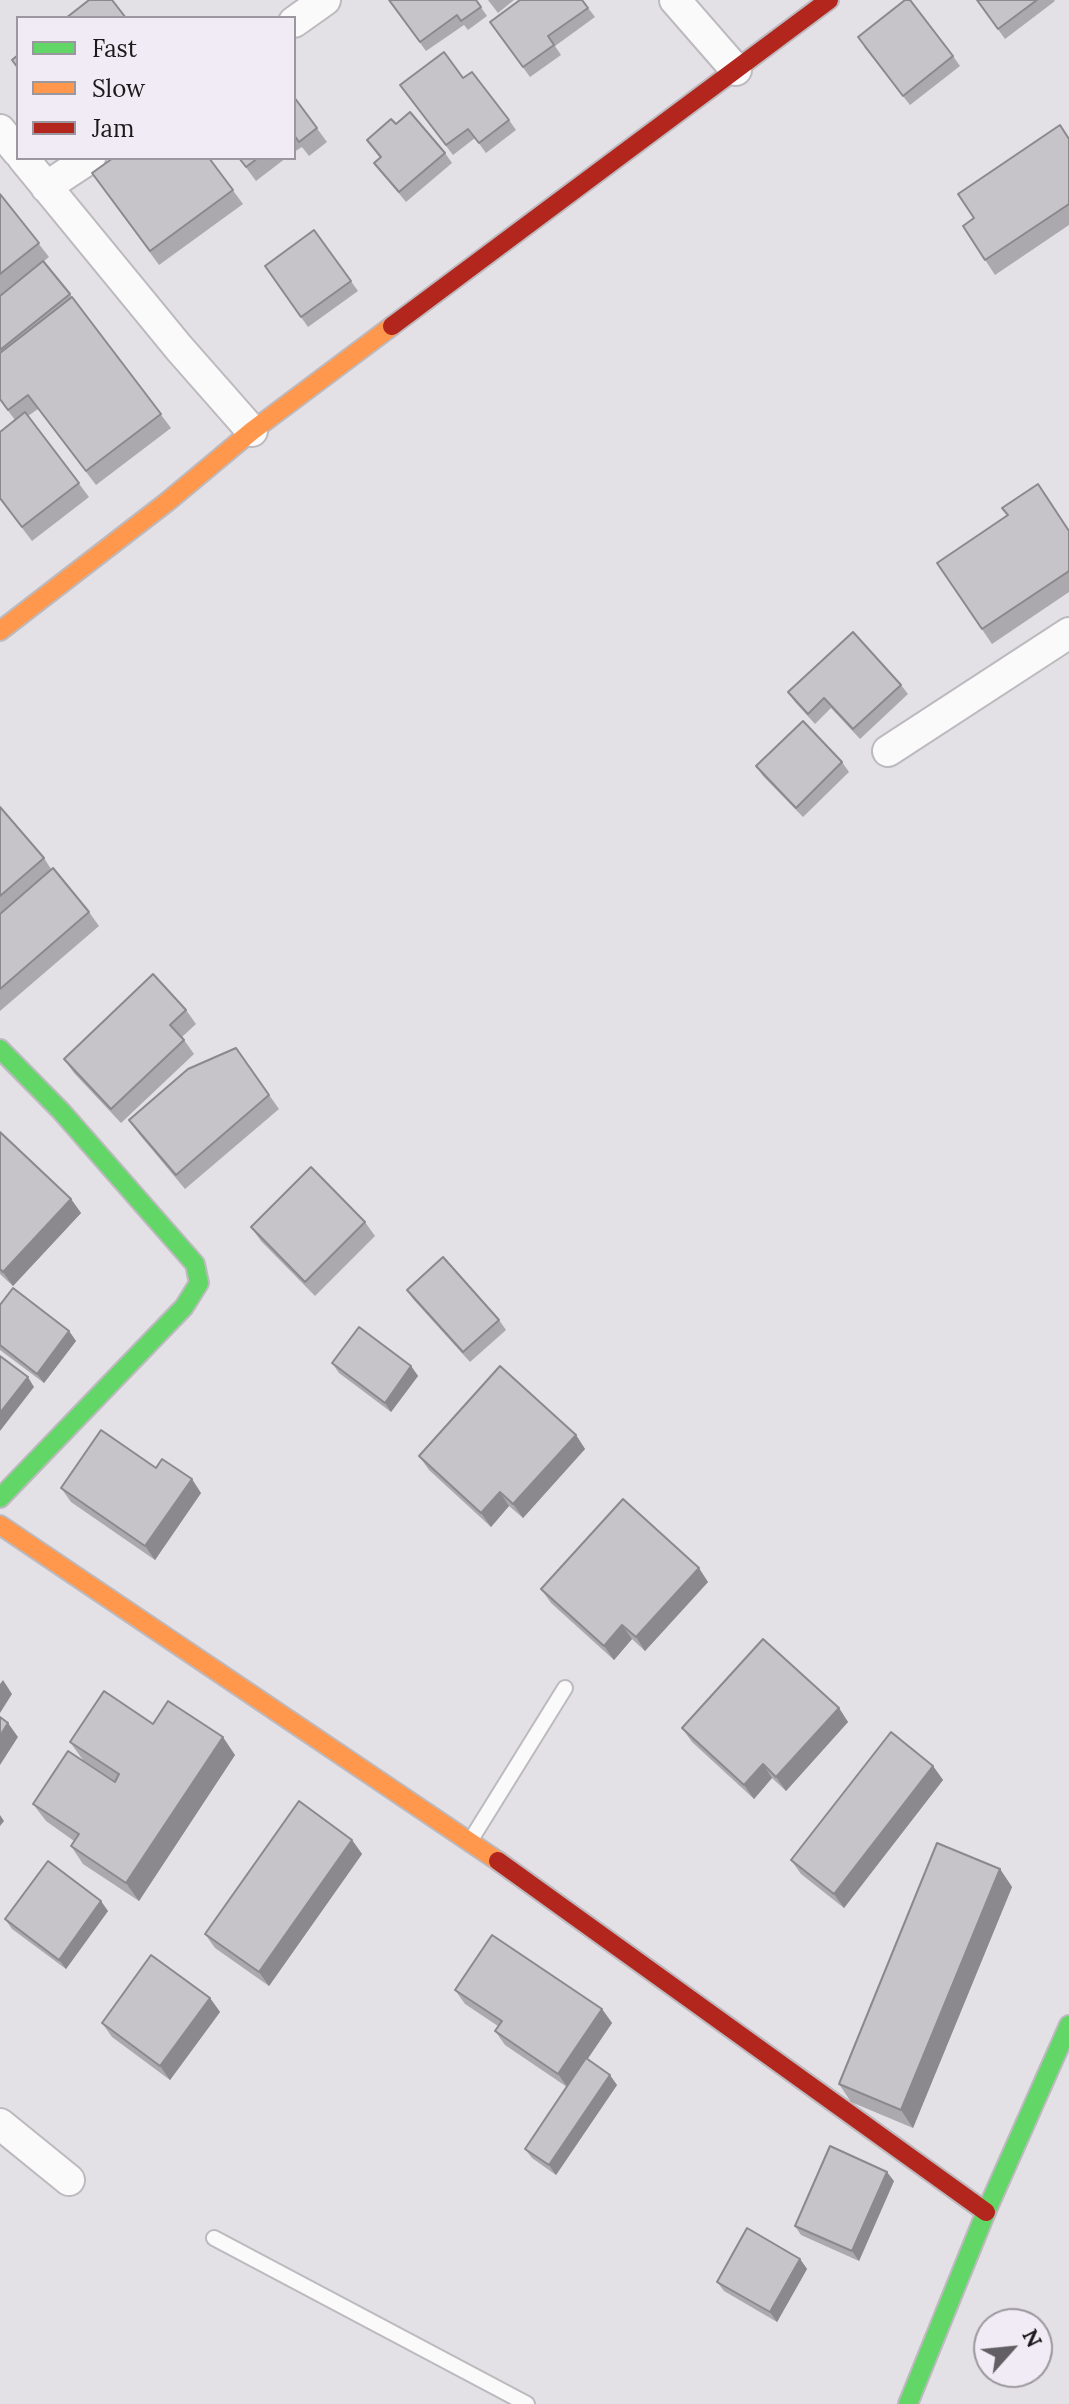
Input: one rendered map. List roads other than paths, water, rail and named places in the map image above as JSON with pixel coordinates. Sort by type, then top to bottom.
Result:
[{"type":"street","points":[[296,21],[325,0]]},
{"type":"street","points":[[675,0],[736,70]]},
{"type":"street","points":[[0,631],[167,502],[252,431],[829,0]]},
{"type":"street","points":[[0,130],[16,150]]},
{"type":"street","points":[[25,160],[179,348],[252,431]]},
{"type":"street","points":[[46,187],[87,160]]},
{"type":"street","points":[[888,751],[1069,633]]},
{"type":"street","points":[[0,1049],[61,1111],[195,1264],[199,1283],[184,1307],[0,1498]]},
{"type":"street","points":[[0,1525],[470,1841],[986,2212]]},
{"type":"street","points":[[908,2404],[986,2212],[1069,2025]]},
{"type":"street","points":[[0,2124],[69,2180]]},
{"type":"lane","points":[[470,1841],[565,1688]]},
{"type":"lane","points":[[214,2238],[527,2404]]}]
